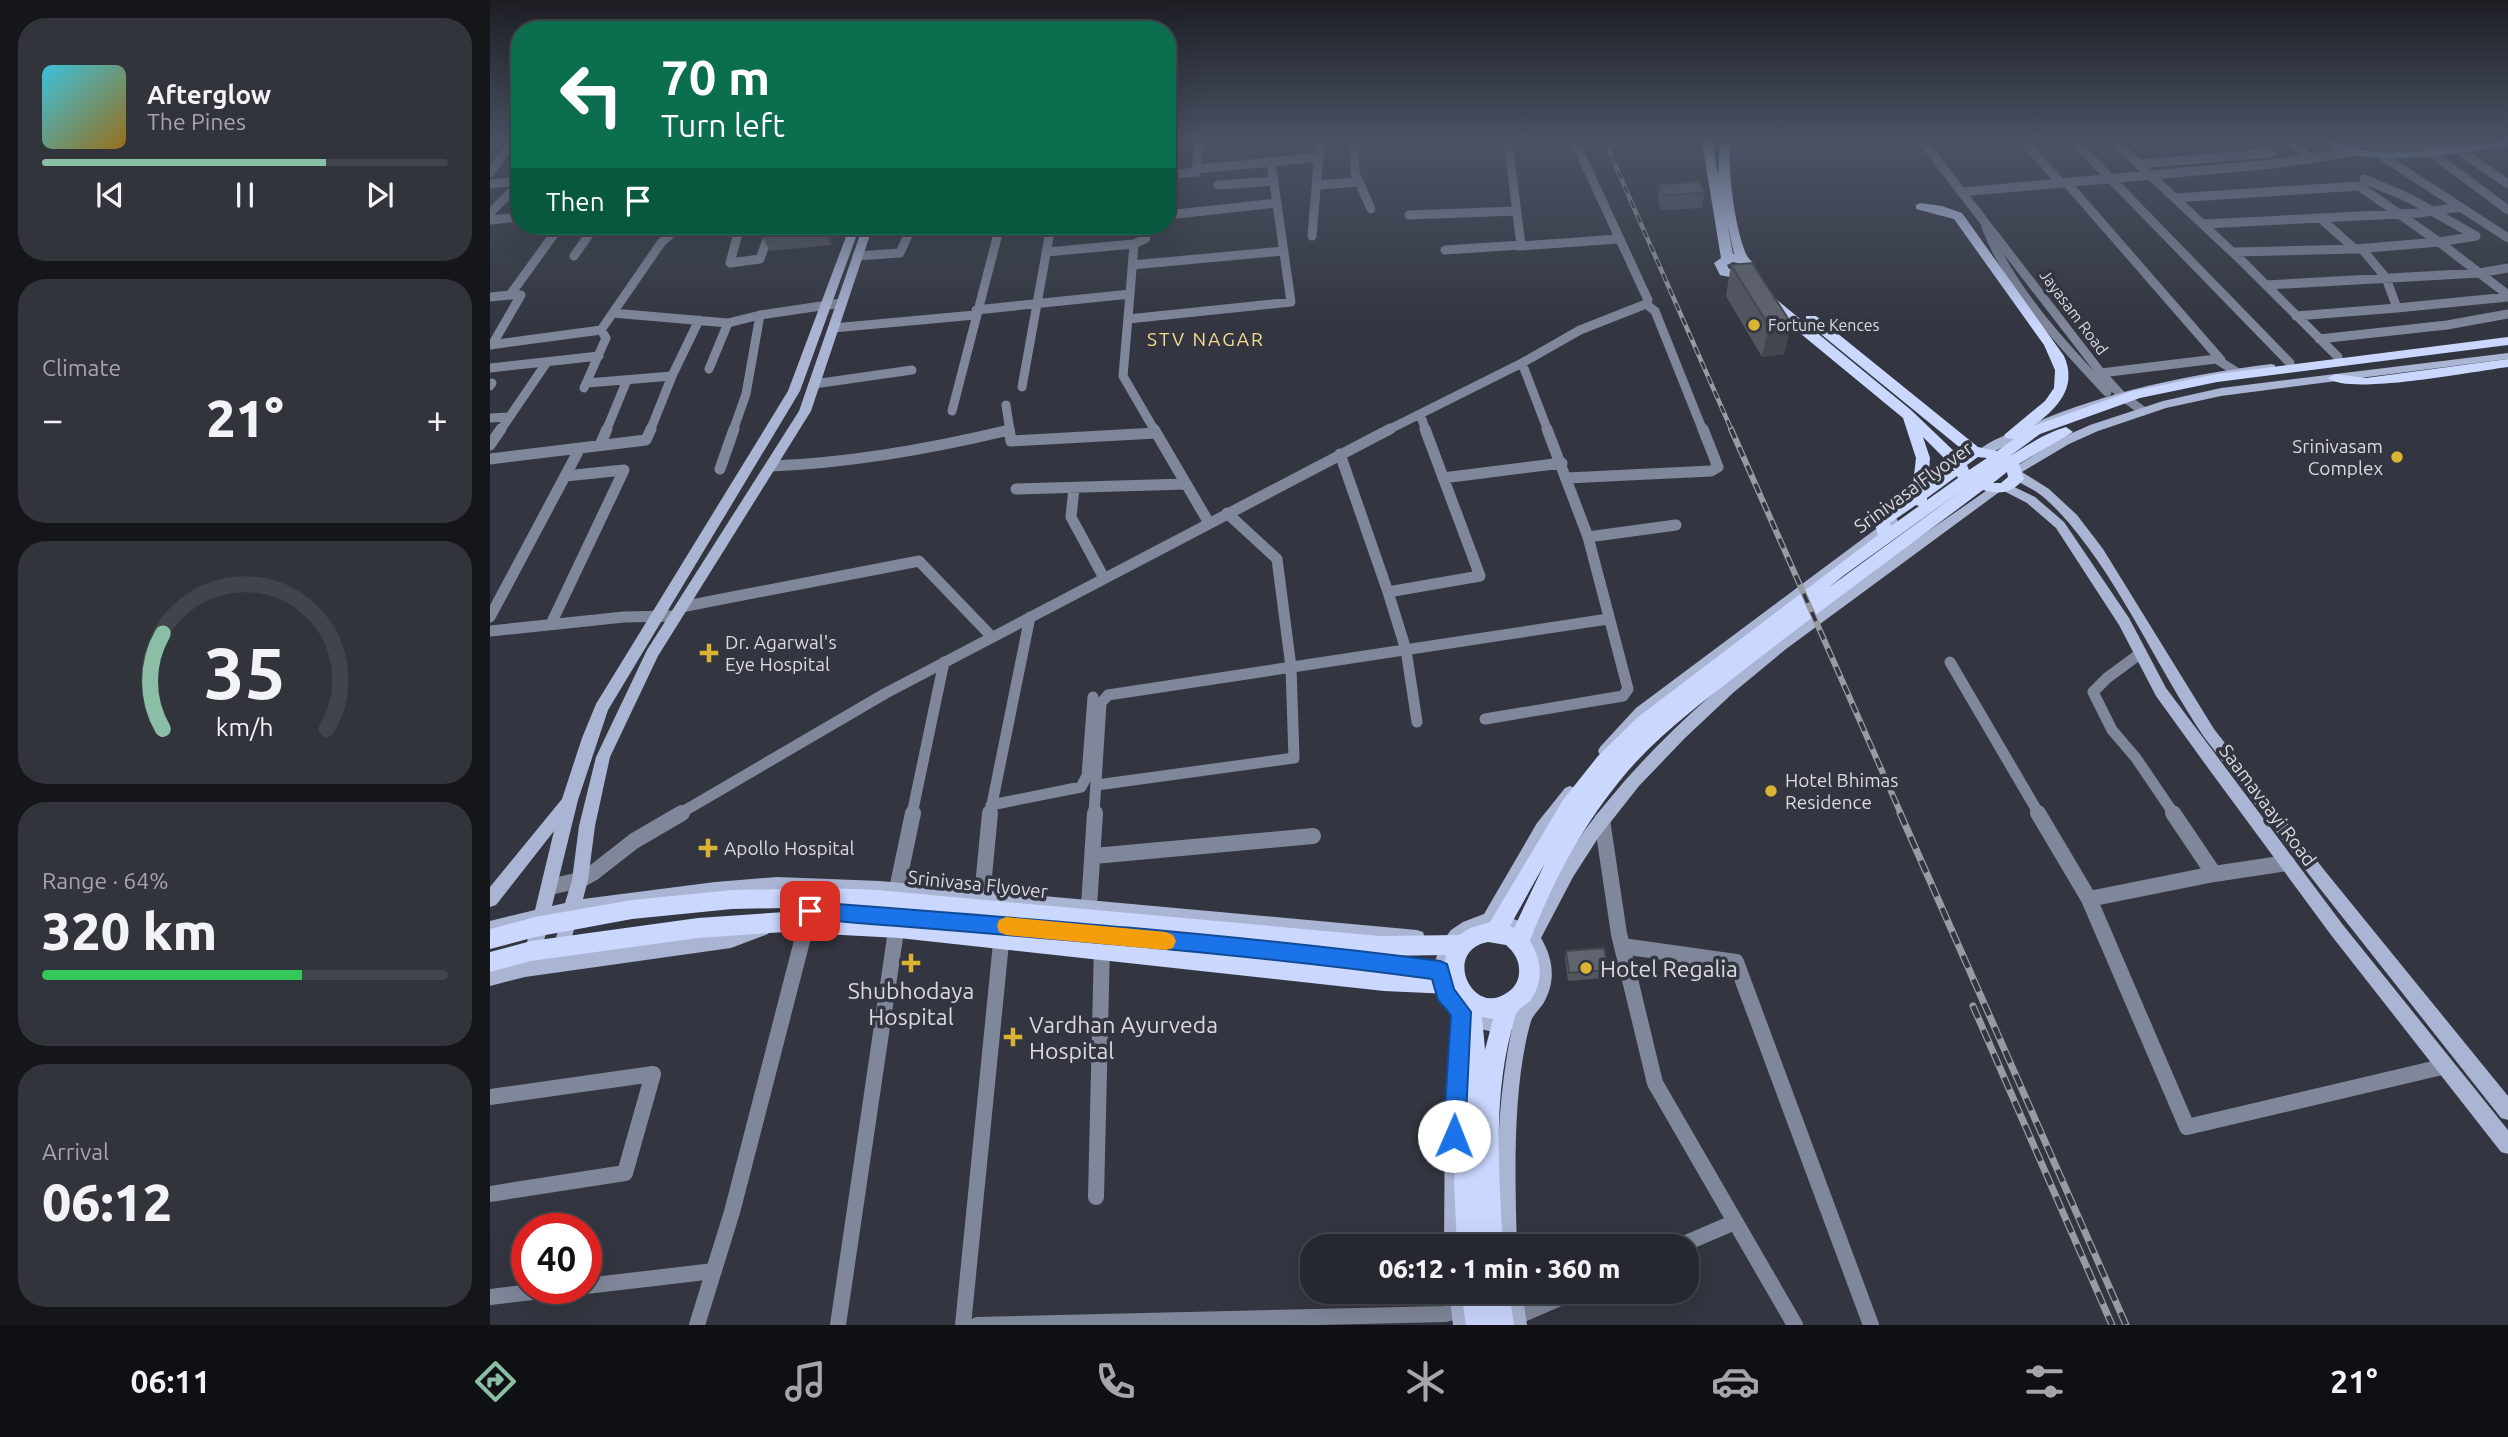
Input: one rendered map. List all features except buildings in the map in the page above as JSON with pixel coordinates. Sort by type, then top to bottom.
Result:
[{"type":"main road","points":[[1721,204],[1734,258]]},
{"type":"main road","points":[[1727,204],[1734,258]]},
{"type":"main road","points":[[1886,537],[1882,521],[2040,413],[2057,393],[2063,379],[2061,364],[2050,344],[1958,216],[1942,210],[1920,207]]},
{"type":"main road","points":[[1750,281],[1721,270],[1720,263],[1734,258],[1750,264],[1750,281],[1906,414],[1960,467],[1970,481],[2002,488],[2016,479],[2016,472],[2010,463],[2000,457],[1979,452],[1750,281]]},
{"type":"main road","points":[[2242,369],[2508,338]]},
{"type":"main road","name":"Srinivasa Flyover","points":[[490,939],[536,927],[657,908],[733,901],[830,897],[877,899],[1380,946],[1457,943],[1482,934],[1492,927],[1570,806],[1605,762],[1644,722],[1762,629],[1886,537],[2035,432],[2137,394],[2217,378],[2508,338]]},
{"type":"main road","name":"Srinivasa Flyover","points":[[1526,941],[1529,915],[1592,805],[1613,775],[1677,713],[1771,639],[2004,467],[2044,441],[2099,417],[2188,391],[2508,349]]},
{"type":"main road","points":[[2334,378],[2366,382],[2508,363]]},
{"type":"main road","points":[[1906,414],[1923,457],[1919,501]]},
{"type":"main road","points":[[1960,467],[1963,457],[1979,452]]},
{"type":"main road","points":[[490,962],[531,951],[698,928],[785,922],[899,928],[1384,981],[1456,992],[1484,1007],[1517,1008]]},
{"type":"main road","points":[[1489,1234],[1486,1180],[1490,1102],[1497,1044],[1531,975],[1526,941],[1508,936],[1492,927]]},
{"type":"main road","points":[[1457,943],[1454,958],[1456,992],[1474,1049],[1466,1182],[1468,1234]]},
{"type":"street","points":[[1176,214],[1269,204]]},
{"type":"street","points":[[1128,319],[1291,302],[1277,204]]},
{"type":"street","points":[[1312,236],[1316,204]]},
{"type":"street","points":[[1369,204],[1371,209]]},
{"type":"street","points":[[1515,204],[1521,243],[1519,246]]},
{"type":"street","points":[[1602,204],[1648,300],[1646,304]]},
{"type":"street","name":"Jayasam Road","points":[[1969,204],[2117,396]]},
{"type":"street","points":[[2082,204],[2221,360],[2242,369]]},
{"type":"street","points":[[2136,204],[2290,363]]},
{"type":"street","points":[[2181,204],[2338,357]]},
{"type":"street","points":[[2383,204],[2508,296]]},
{"type":"street","points":[[2233,252],[2359,249],[2476,236],[2417,204]]},
{"type":"street","points":[[2455,204],[2508,238]]},
{"type":"street","points":[[2203,225],[2398,214],[2460,207]]},
{"type":"street","points":[[1409,215],[1516,211]]},
{"type":"street","points":[[490,220],[511,218]]},
{"type":"street","points":[[2320,218],[2359,249],[2386,278],[2397,307]]},
{"type":"street","name":"Jayasam Road","points":[[1986,227],[1989,239],[2018,283],[2093,378],[2138,412]]},
{"type":"street","points":[[510,295],[553,235]]},
{"type":"street","points":[[574,256],[589,235]]},
{"type":"street","points":[[491,345],[601,330],[661,243],[669,235]]},
{"type":"street","points":[[738,235],[730,263],[760,259],[769,235]]},
{"type":"street","points":[[528,968],[570,799],[586,743],[601,708],[794,391],[852,235]]},
{"type":"street","points":[[556,964],[574,908],[587,826],[603,757],[633,690],[678,611],[805,411],[865,235]]},
{"type":"street","points":[[857,256],[900,253],[908,235]]},
{"type":"street","points":[[952,411],[997,235]]},
{"type":"street","points":[[1022,387],[1049,235]]},
{"type":"street","points":[[1046,252],[1134,244],[1145,239],[1147,235]]},
{"type":"street","points":[[1446,250],[1618,239]]},
{"type":"street","points":[[1134,244],[1123,376],[1209,523]]},
{"type":"street","points":[[1132,265],[1284,251]]},
{"type":"street","points":[[2266,285],[2479,273],[2508,268]]},
{"type":"street","points":[[833,328],[1130,294]]},
{"type":"street","points":[[490,297],[521,295],[491,345]]},
{"type":"street","points":[[2296,316],[2508,296]]},
{"type":"street","points":[[613,313],[728,323],[760,315],[841,303]]},
{"type":"street","points":[[550,887],[580,880],[634,841],[886,693],[944,662],[1340,454],[1522,363],[1580,330],[1646,304]]},
{"type":"street","points":[[1567,478],[1711,471],[1718,467],[1656,311],[1646,304]]},
{"type":"street","points":[[2319,339],[2447,325],[2508,314]]},
{"type":"street","points":[[720,469],[746,394],[760,315]]},
{"type":"street","points":[[490,459],[646,440],[699,320]]},
{"type":"street","points":[[709,369],[728,323]]},
{"type":"street","points":[[585,386],[606,338],[601,330]]},
{"type":"street","points":[[1979,452],[2075,408],[2166,382],[2242,369],[2508,338]]},
{"type":"street","points":[[490,368],[599,356]]},
{"type":"street","points":[[2016,472],[2065,441],[2138,412],[2221,392],[2508,356]]},
{"type":"street","points":[[2101,373],[2221,360]]},
{"type":"street","points":[[490,445],[547,362]]},
{"type":"street","points":[[1485,719],[1627,694],[1628,689],[1588,537],[1522,363]]},
{"type":"street","points":[[814,384],[912,370]]},
{"type":"street","points":[[585,386],[672,376]]},
{"type":"street","points":[[600,446],[627,380]]},
{"type":"street","points":[[1006,405],[1011,440],[1156,433]]},
{"type":"street","points":[[1388,592],[1480,576],[1420,414]]},
{"type":"street","points":[[490,418],[508,417]]},
{"type":"street","points":[[771,466],[833,464],[949,445],[1009,430]]},
{"type":"street","points":[[490,617],[580,448]]},
{"type":"street","points":[[1340,454],[1406,650],[1417,722]]},
{"type":"street","points":[[1443,478],[1562,463]]},
{"type":"street","points":[[1492,927],[1543,828],[1593,763],[1641,712],[1960,467]]},
{"type":"street","points":[[551,624],[624,470],[565,476]]},
{"type":"street","name":"Saamavaayi Road","points":[[2016,472],[2043,488],[2077,525],[2134,608],[2180,692],[2207,731],[2508,1111]]},
{"type":"street","points":[[1016,489],[1186,484]]},
{"type":"street","points":[[1074,488],[1071,517],[1104,578]]},
{"type":"street","points":[[1526,941],[1590,835],[1643,770],[1716,697],[1863,585],[2002,488]]},
{"type":"street","name":"Saamavaayi Road","points":[[2002,488],[2031,500],[2060,525],[2101,584],[2161,692],[2287,863],[2508,1145]]},
{"type":"street","points":[[1097,785],[1294,758],[1292,667],[1277,559],[1227,513]]},
{"type":"street","points":[[1588,537],[1676,525]]},
{"type":"street","points":[[490,631],[654,617],[919,561],[992,637]]},
{"type":"street","points":[[982,897],[992,805],[1030,617]]},
{"type":"street","points":[[1089,906],[1101,703],[1108,695],[1608,619]]},
{"type":"street","points":[[2141,653],[2110,678],[2100,682],[2093,692],[2112,730],[2136,758],[2214,874]]},
{"type":"street","points":[[897,889],[944,662]]},
{"type":"street","points":[[1950,662],[2089,899],[2187,1126],[2446,1066]]},
{"type":"street","points":[[992,805],[1082,787],[1087,776],[1093,697]]},
{"type":"street","points":[[490,900],[570,799]]},
{"type":"street","points":[[1602,820],[1622,946],[1655,1083],[1795,1325]]},
{"type":"street","points":[[1094,856],[1313,836]]},
{"type":"street","points":[[2089,899],[2214,874],[2287,863]]},
{"type":"street","points":[[490,929],[574,908],[715,889],[777,884],[897,889],[1457,943]]},
{"type":"street","points":[[697,1325],[732,1212],[810,911]]},
{"type":"street","points":[[490,978],[528,968],[732,940],[810,911],[898,916],[1340,958],[1456,992],[1454,1234]]},
{"type":"street","points":[[838,1325],[898,916]]},
{"type":"street","points":[[963,1325],[1003,926]]},
{"type":"street","points":[[1096,1197],[1102,935]]},
{"type":"street","points":[[1622,946],[1736,962],[1871,1325]]},
{"type":"street","points":[[1507,1234],[1507,1117],[1517,1008]]},
{"type":"street","points":[[490,1097],[653,1074],[625,1173],[490,1194]]},
{"type":"street","points":[[1699,1237],[1735,1222]]},
{"type":"street","points":[[602,1284],[713,1271]]},
{"type":"street","points":[[490,1297],[511,1295]]},
{"type":"street","points":[[977,1325],[1445,1314],[1467,1309],[1509,1308]]},
{"type":"railway","points":[[1632,204],[1732,431]]},
{"type":"railway","points":[[1731,429],[1901,814]]},
{"type":"railway","points":[[1900,813],[2126,1325]]},
{"type":"railway","points":[[1973,1006],[2112,1325]]},
{"type":"slow traffic","points":[[1006,926],[1166,941]]},
{"type":"place","name":"Fortune Kences","points":[[1754,325]]},
{"type":"place","name":"Srinivasam Complex","points":[[2397,457]]},
{"type":"place","name":"Dr. Agarwal's Eye Hospital","points":[[709,653]]},
{"type":"place","name":"Hotel Bhimas Residence","points":[[1771,791]]},
{"type":"place","name":"Apollo Hospital","points":[[708,848]]},
{"type":"place","name":"Shubhodaya Hospital","points":[[911,963]]},
{"type":"place","name":"Hotel Regalia","points":[[1586,968]]},
{"type":"place","name":"Vardhan Ayurveda Hospital","points":[[1013,1037]]},
{"type":"district","name":"STV NAGAR","points":[[1206,339]]},
{"type":"route","points":[[810,911],[1003,926],[1354,959],[1440,970],[1445,993],[1461,1012],[1454,1136]]}]
